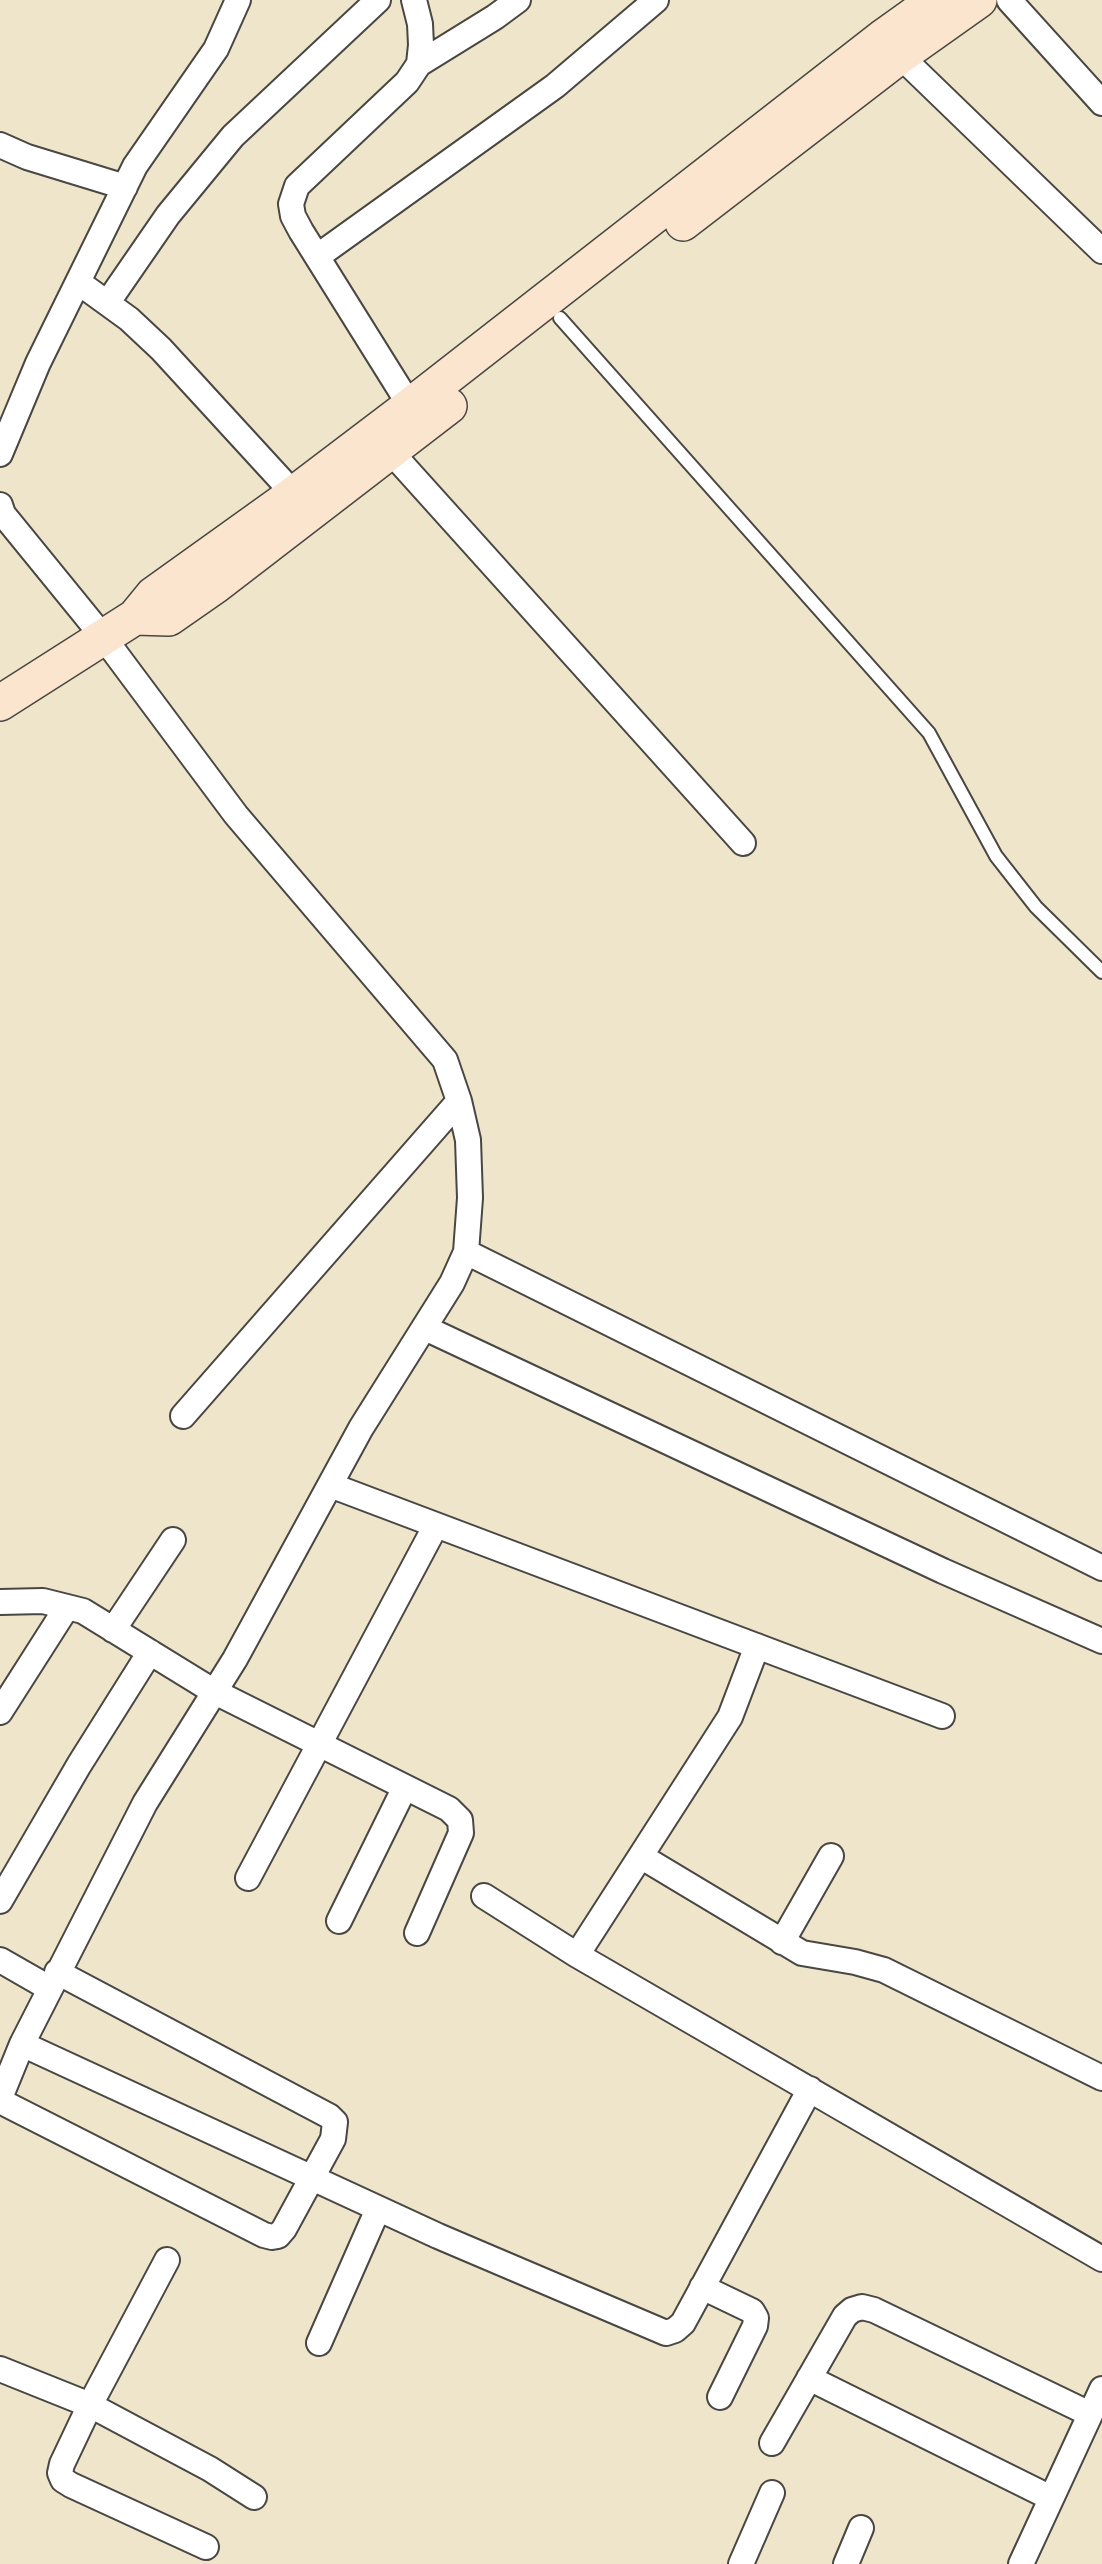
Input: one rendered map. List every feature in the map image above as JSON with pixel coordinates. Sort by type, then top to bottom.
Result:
[{"type":"street","points":[[0,454],[38,363],[135,166],[216,49],[238,0]]},
{"type":"street","points":[[108,302],[167,215],[233,136],[378,0]]},
{"type":"street","points":[[414,0],[420,24],[419,64]]},
{"type":"street","points":[[417,416],[293,216],[291,204],[297,186],[407,82],[419,64],[518,0]]},
{"type":"street","points":[[318,256],[555,86],[656,0]]},
{"type":"street","points":[[1009,0],[1102,103]]},
{"type":"street","points":[[0,703],[135,617],[169,618],[301,505],[891,47],[960,2]]},
{"type":"street","points":[[301,505],[391,452],[417,416],[560,317],[891,47]]},
{"type":"street","points":[[891,47],[1102,251]]},
{"type":"street","points":[[0,145],[27,157],[125,187]]},
{"type":"street","points":[[78,282],[108,302],[161,349],[301,505]]},
{"type":"street","points":[[391,452],[743,844]]},
{"type":"street","points":[[0,505],[3,514],[104,638],[236,815],[445,1060],[459,1101],[468,1140],[470,1198],[466,1252],[452,1283],[361,1428],[235,1659],[145,1802],[53,1980],[22,2044],[0,2100],[264,2235],[278,2236],[313,2179],[335,2130],[335,2122],[328,2116],[53,1980],[0,1960]]},
{"type":"street","points":[[183,1416],[459,1101]]},
{"type":"street","points":[[466,1252],[1102,1568]]},
{"type":"street","points":[[425,1328],[943,1571],[1102,1641]]},
{"type":"street","points":[[333,1480],[436,1525],[942,1716]]},
{"type":"street","points":[[248,1878],[436,1525]]},
{"type":"street","points":[[113,1630],[173,1540]]},
{"type":"street","points":[[0,1602],[43,1601],[83,1611],[214,1691],[449,1809],[460,1820],[461,1833],[417,1933]]},
{"type":"street","points":[[0,1712],[67,1607]]},
{"type":"street","points":[[577,1955],[730,1717],[757,1646]]},
{"type":"street","points":[[0,1901],[79,1765],[150,1653]]},
{"type":"street","points":[[339,1921],[405,1787]]},
{"type":"street","points":[[782,1942],[831,1856]]},
{"type":"street","points":[[642,1857],[802,1953],[884,1970],[1102,2078]]},
{"type":"street","points":[[484,1896],[577,1955],[1102,2259]]},
{"type":"street","points":[[22,2044],[378,2209],[666,2333],[683,2323],[810,2089]]},
{"type":"street","points":[[319,2343],[378,2209]]},
{"type":"street","points":[[167,2260],[90,2405],[60,2473],[63,2480],[206,2547]]},
{"type":"street","points":[[702,2287],[752,2311],[757,2318],[720,2397]]},
{"type":"street","points":[[772,2443],[845,2316],[862,2307],[874,2310],[1090,2414]]},
{"type":"street","points":[[0,2369],[90,2405],[211,2469],[254,2497]]},
{"type":"street","points":[[809,2378],[1051,2498]]},
{"type":"street","points":[[1021,2564],[1102,2389]]},
{"type":"street","points":[[741,2564],[772,2493]]},
{"type":"street","points":[[846,2564],[861,2528]]},
{"type":"lane","points":[[560,317],[929,733],[996,856],[1036,907],[1102,972]]}]
